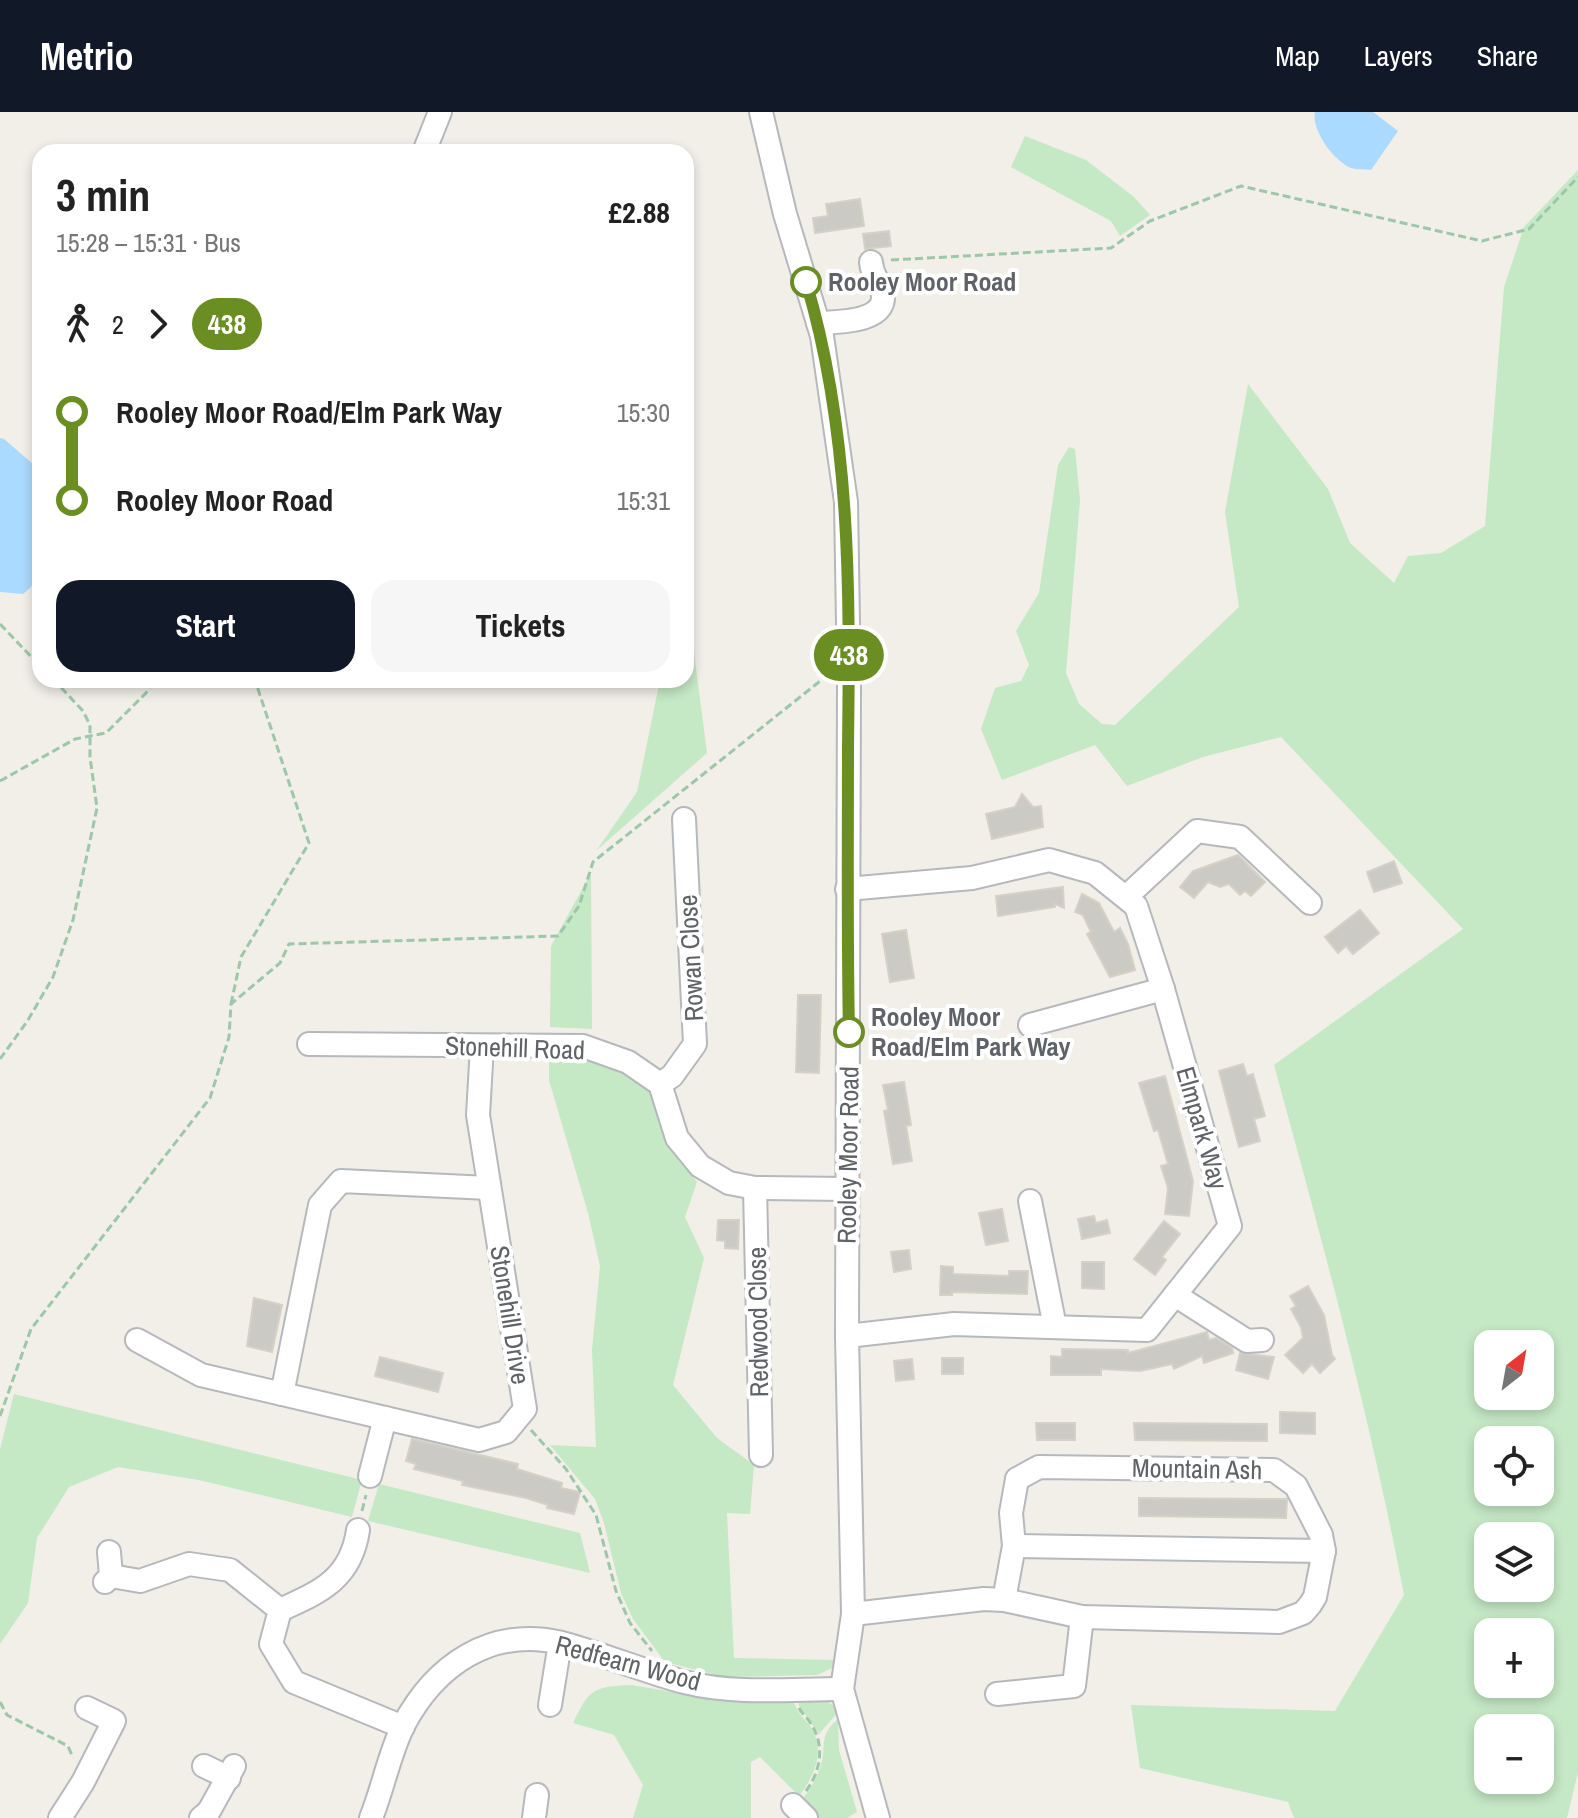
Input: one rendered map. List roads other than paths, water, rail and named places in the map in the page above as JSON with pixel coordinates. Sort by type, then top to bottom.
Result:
[{"type":"street","points":[[427,144],[440,112]]},
{"type":"street","name":"Rooley Moor Road","points":[[761,112],[785,214],[818,323],[846,502],[849,658],[846,1189],[853,1614],[842,1689],[872,1815]]},
{"type":"street","points":[[818,323],[853,321],[870,316],[877,308],[882,300],[882,291],[872,274],[871,262]]},
{"type":"street","name":"Rowan Close","points":[[660,1084],[672,1076],[695,1044],[684,819]]},
{"type":"street","points":[[1126,897],[1197,831],[1240,837],[1310,903]]},
{"type":"street","name":"Elmpark Way","points":[[847,889],[972,878],[1049,860],[1095,873],[1126,897],[1136,906],[1163,989],[1230,1226],[1147,1330],[954,1324],[847,1336]]},
{"type":"street","points":[[1030,1025],[1163,989]]},
{"type":"street","name":"Stonehill Road","points":[[309,1044],[583,1046],[628,1062],[660,1084]]},
{"type":"street","name":"Stonehill Drive","points":[[137,1340],[201,1375],[479,1440],[506,1432],[525,1409],[478,1115],[482,1046]]},
{"type":"street","points":[[660,1084],[677,1138],[700,1166],[729,1183],[755,1188],[846,1189]]},
{"type":"street","points":[[282,1394],[320,1205],[341,1181],[489,1188]]},
{"type":"street","name":"Redwood Close","points":[[755,1188],[761,1455]]},
{"type":"street","points":[[1030,1201],[1055,1327]]},
{"type":"street","points":[[1175,1295],[1247,1341],[1262,1340]]},
{"type":"street","points":[[370,1476],[385,1418]]},
{"type":"street","name":"Mountain Ash","points":[[1004,1600],[1014,1546],[1011,1513],[1017,1479],[1039,1467],[1274,1470],[1296,1486],[1321,1535],[1324,1551]]},
{"type":"street","points":[[280,1610],[318,1593],[337,1576],[355,1551],[358,1530]]},
{"type":"street","points":[[853,1614],[984,1599],[1004,1600],[1082,1617],[1279,1622],[1303,1613],[1310,1605],[1315,1597],[1324,1551],[1014,1546]]},
{"type":"street","points":[[109,1552],[108,1579],[140,1581],[189,1564],[230,1570],[280,1610]]},
{"type":"street","points":[[280,1610],[271,1644],[294,1682],[403,1727]]},
{"type":"street","points":[[997,1694],[1074,1686],[1082,1617]]},
{"type":"street","name":"Redfearn Wood","points":[[371,1818],[403,1727],[426,1689],[443,1671],[471,1652],[506,1641],[560,1643],[687,1683],[738,1689],[842,1689]]},
{"type":"street","points":[[550,1705],[560,1643]]},
{"type":"street","points":[[60,1818],[83,1782],[114,1721],[87,1708]]},
{"type":"street","points":[[201,1818],[209,1811],[231,1772],[204,1766]]},
{"type":"street","points":[[534,1818],[537,1795]]},
{"type":"water","points":[[1315,112],[1373,112],[1398,131],[1371,170],[1353,169],[1338,159],[1325,144],[1317,127]]},
{"type":"water","points":[[0,438],[32,463],[32,585],[23,594],[0,592]]},
{"type":"place","name":"Rooley Moor Road","points":[[806,282]]},
{"type":"place","name":"Rooley Moor Road/Elm Park Way","points":[[849,1032]]}]
